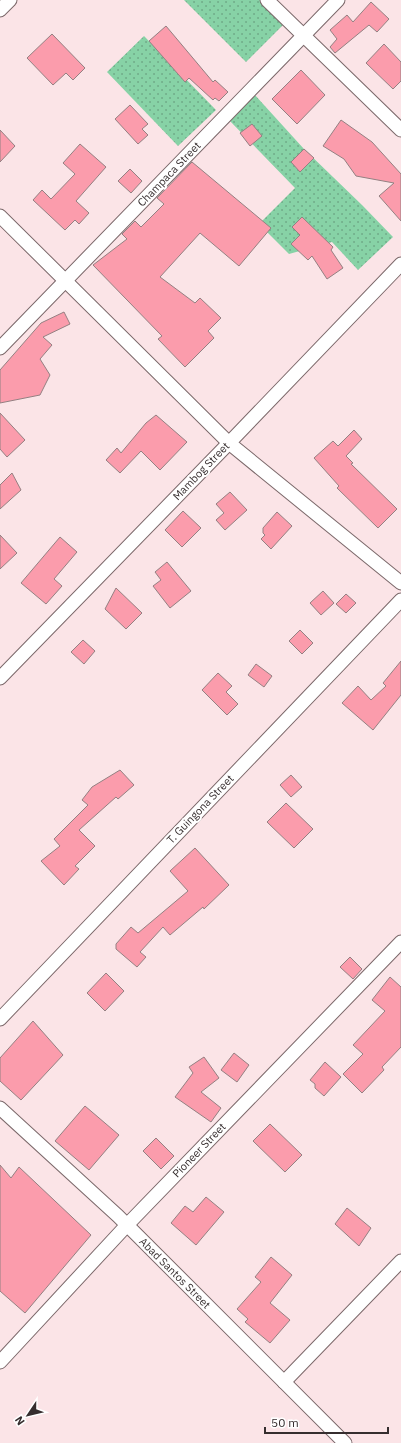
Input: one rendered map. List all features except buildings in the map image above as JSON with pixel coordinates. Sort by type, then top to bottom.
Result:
[{"type":"street","points":[[0,10],[10,0]]},
{"type":"street","points":[[267,0],[401,130]]},
{"type":"street","name":"Champaca Street","points":[[0,348],[338,0]]},
{"type":"street","points":[[0,216],[229,443],[401,583]]},
{"type":"street","name":"Mambog Street","points":[[0,678],[401,264]]},
{"type":"street","name":"T. Guingona Street","points":[[0,1019],[401,600]]},
{"type":"street","name":"Pioneer Street","points":[[0,1362],[127,1225],[401,942]]},
{"type":"street","name":"Abad Santos Street","points":[[0,1108],[127,1225],[345,1443]]},
{"type":"street","points":[[284,1382],[401,1262]]},
{"type":"green space","points":[[184,0],[261,0],[285,23],[246,62]]},
{"type":"green space","points":[[144,36],[216,110],[178,146],[107,72]]},
{"type":"green space","points":[[254,94],[304,149],[393,237],[358,270],[332,242],[289,254],[259,224],[295,188],[229,120]]}]
